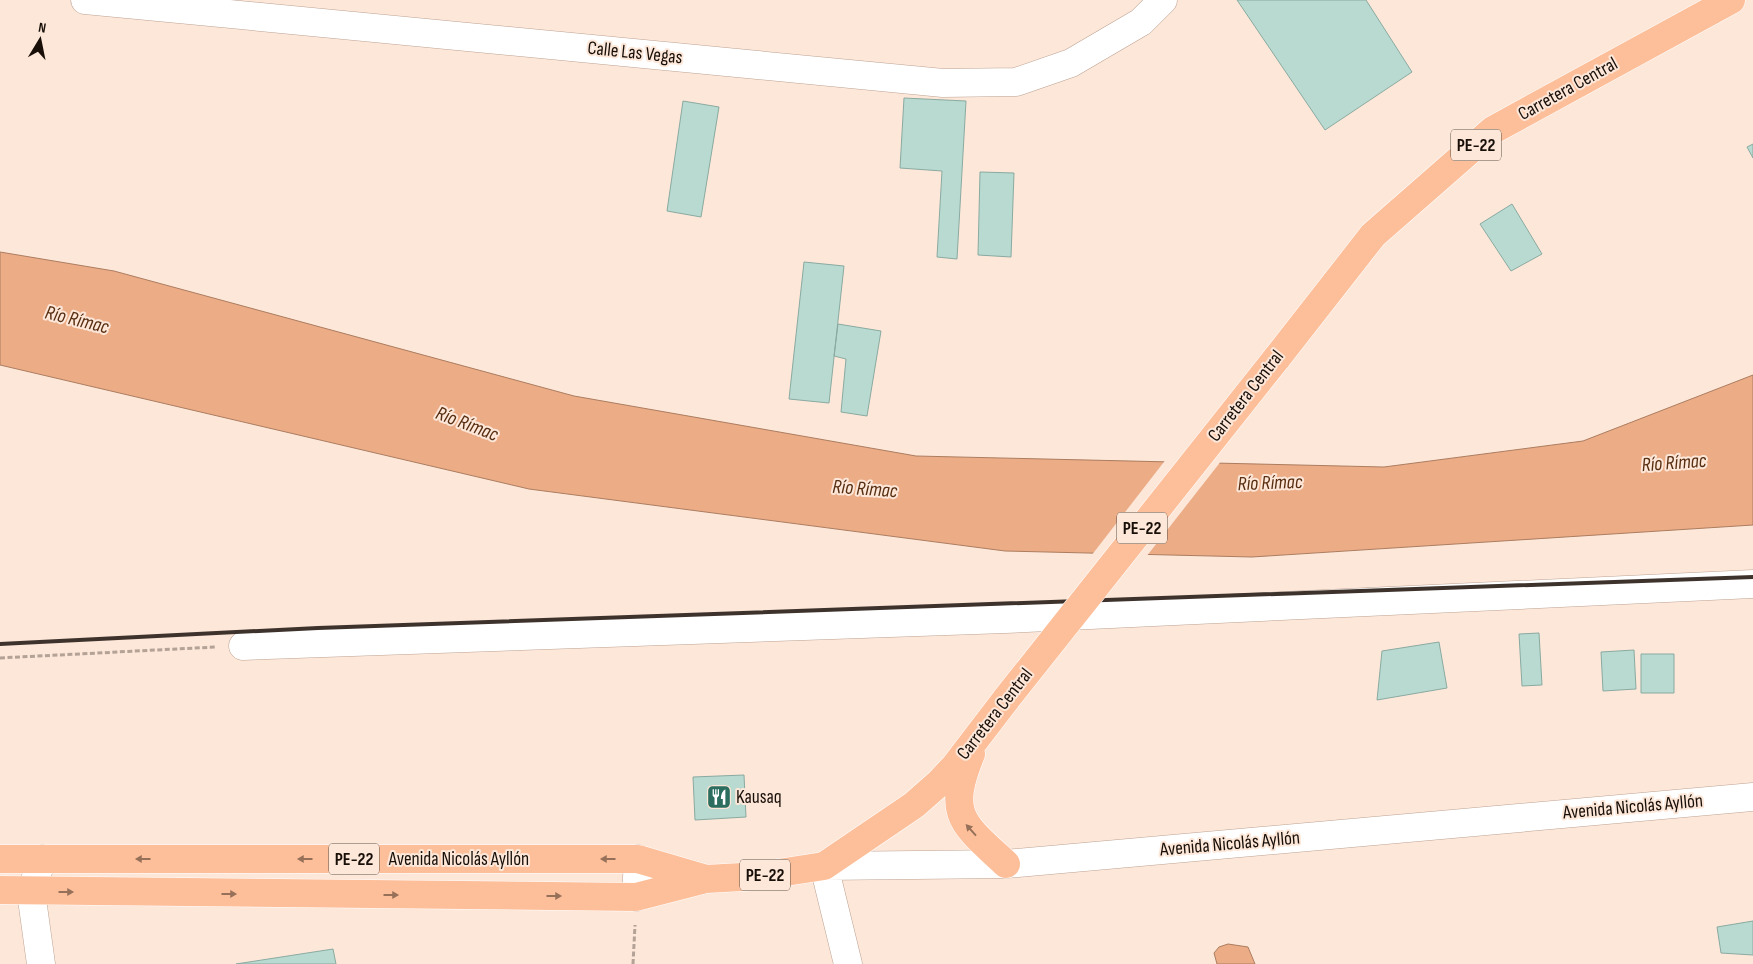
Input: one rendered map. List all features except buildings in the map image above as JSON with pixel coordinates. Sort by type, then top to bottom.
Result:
[{"type":"highway","name":"Carretera Central","points":[[824,866],[914,805],[944,777],[977,738],[1373,235],[1493,130],[1732,0]]},
{"type":"highway","points":[[977,738],[960,782],[958,804],[966,828],[1006,864]]},
{"type":"highway","name":"Avenida Nicolás Ayllón","points":[[0,859],[638,859],[706,879]]},
{"type":"highway","name":"Avenida Nicolás Ayllón","points":[[0,890],[31,892],[636,897],[706,879],[760,876],[824,866]]},
{"type":"street","name":"Calle Las Vegas","points":[[85,0],[943,83],[1016,82],[1071,63],[1141,22],[1163,0]]},
{"type":"street","points":[[243,646],[1005,619],[1753,584]]},
{"type":"street","name":"Avenida Nicolás Ayllón","points":[[824,866],[1006,864],[1753,796]]},
{"type":"street","points":[[42,859],[31,892],[42,964]]},
{"type":"street","points":[[636,897],[638,859]]},
{"type":"street","points":[[824,866],[848,964]]},
{"type":"path","points":[[0,658],[243,646]]},
{"type":"path","points":[[633,964],[636,897]]},
{"type":"water","name":"Río Rímac","points":[[0,252],[114,271],[574,396],[916,456],[1384,467],[1583,441],[1753,375],[1753,525],[1252,557],[1005,551],[529,489],[0,365]]},
{"type":"water","points":[[1228,944],[1248,947],[1255,964],[1217,964],[1214,953],[1219,947]]},
{"type":"pier","points":[[1167,458],[1222,460],[1146,557],[1091,556]]},
{"type":"railway","points":[[0,644],[318,628],[1753,577]]},
{"type":"place","name":"Kausaq","points":[[719,797]]}]
